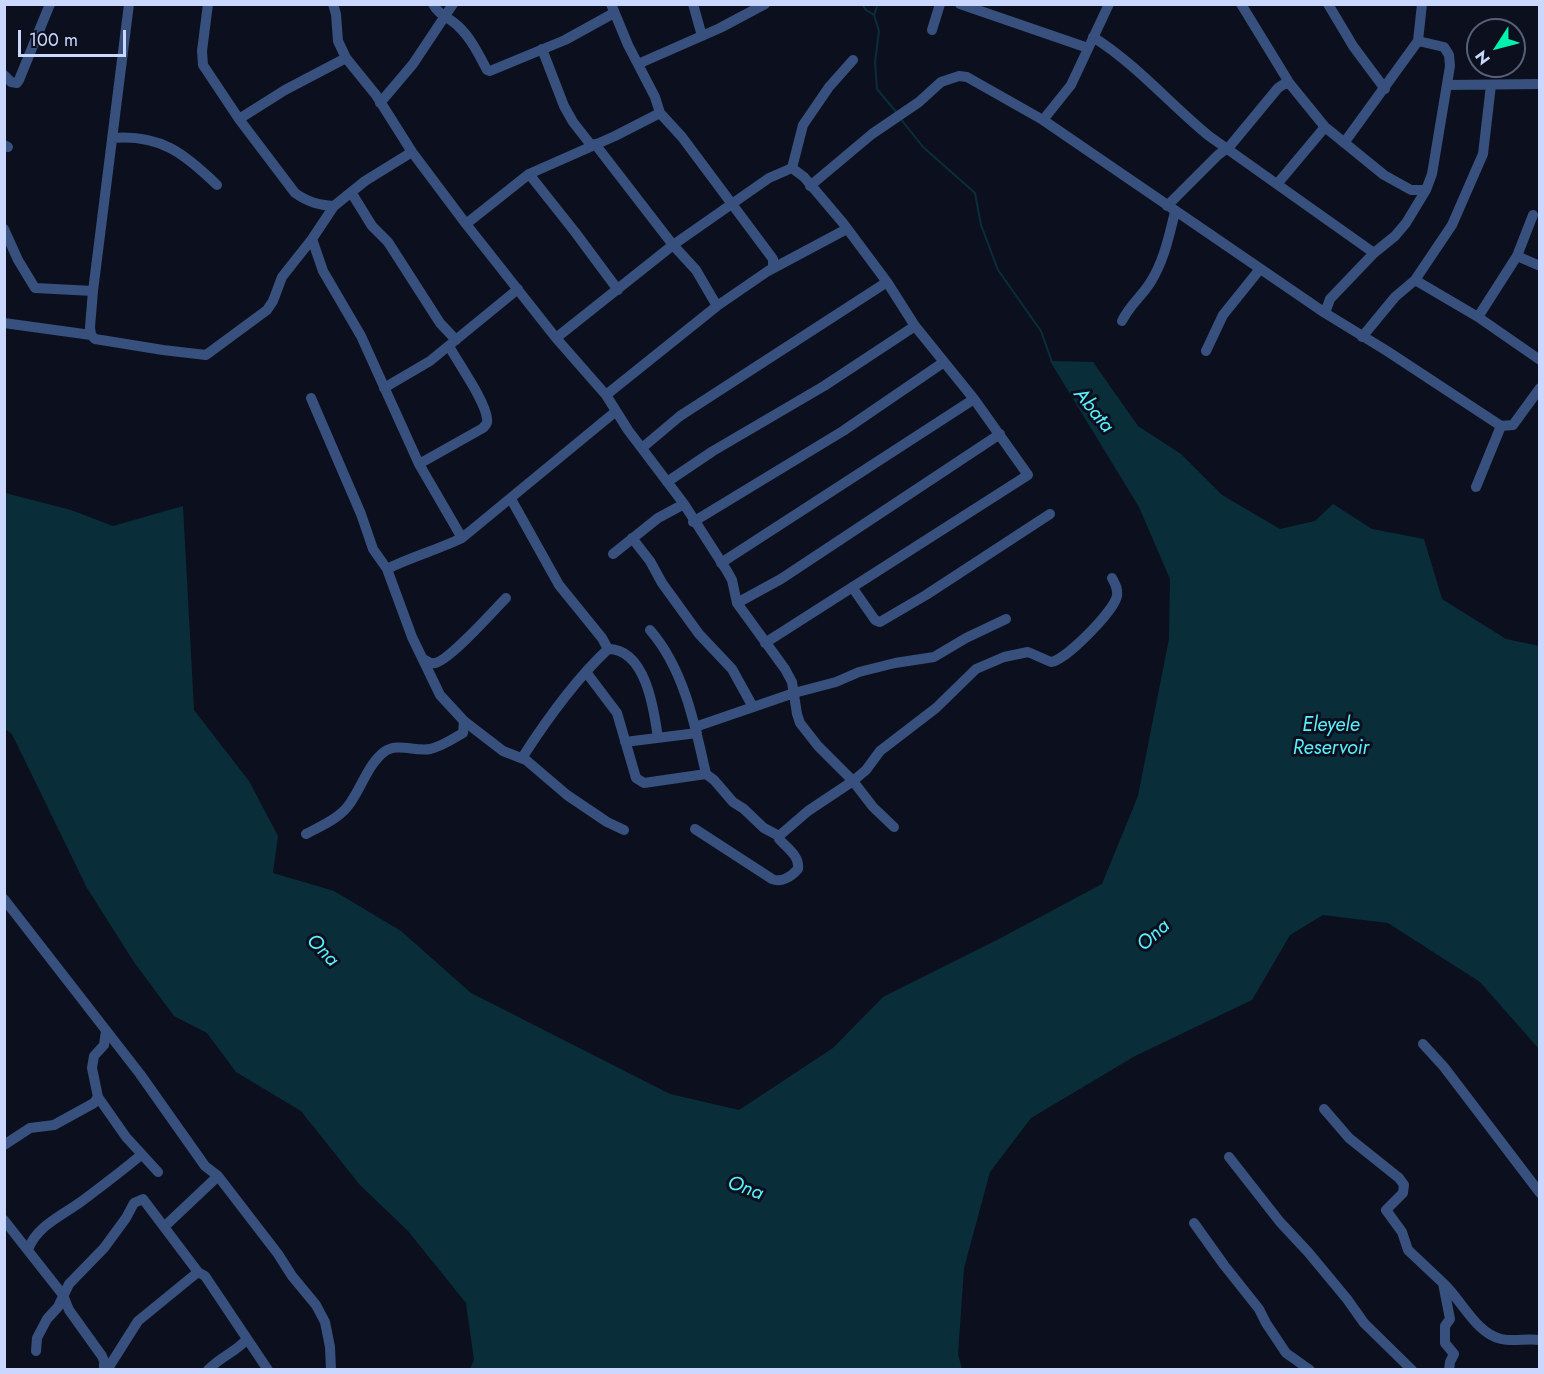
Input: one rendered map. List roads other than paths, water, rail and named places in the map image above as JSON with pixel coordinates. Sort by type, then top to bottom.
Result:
[{"type":"street","points":[[4,75],[11,82],[17,83],[19,80],[50,4]]},
{"type":"street","points":[[91,335],[93,291],[129,4]]},
{"type":"street","points":[[208,4],[202,51],[203,64],[238,119],[295,193],[317,205],[334,206]]},
{"type":"street","points":[[333,4],[338,40],[346,58],[466,224],[556,338],[606,395],[615,412],[684,504],[693,522],[732,580],[737,603],[792,682],[797,714],[807,733],[854,781],[873,807],[894,827]]},
{"type":"street","points":[[433,4],[436,10],[458,26],[470,39],[487,70],[490,71],[565,40],[612,9],[655,97],[660,113],[682,137],[732,203],[773,260],[773,268]]},
{"type":"street","points":[[380,103],[413,64],[453,4]]},
{"type":"street","points":[[693,4],[702,36]]},
{"type":"street","points":[[638,64],[702,36],[765,4]]},
{"type":"street","points":[[932,30],[940,4]]},
{"type":"street","points":[[960,4],[1088,48]]},
{"type":"street","points":[[1043,120],[1071,85],[1110,4]]},
{"type":"street","points":[[1241,4],[1290,84],[1325,127],[1377,170],[1402,186],[1426,190]]},
{"type":"street","points":[[1328,4],[1353,46],[1385,89]]},
{"type":"street","points":[[1344,142],[1418,41],[1422,4]]},
{"type":"street","points":[[1094,37],[1135,69],[1185,116],[1227,149],[1374,253]]},
{"type":"street","points":[[1325,313],[1330,299],[1406,223],[1426,190],[1432,174],[1450,66],[1448,50],[1418,41]]},
{"type":"street","points":[[542,49],[564,106],[573,122],[696,270],[717,306]]},
{"type":"street","points":[[238,119],[255,107],[346,58]]},
{"type":"street","points":[[792,168],[803,125],[829,87],[853,60]]},
{"type":"street","points":[[810,186],[865,140],[919,102],[940,82],[959,76],[967,77],[1043,120],[1325,313],[1501,426],[1513,425],[1539,388]]},
{"type":"street","points":[[1122,321],[1128,307],[1149,284],[1165,251],[1171,209],[1227,149],[1278,88],[1284,84],[1290,84]]},
{"type":"street","points":[[1447,85],[1539,84]]},
{"type":"street","points":[[1362,337],[1395,297],[1414,280],[1448,234],[1486,140],[1491,85]]},
{"type":"street","points":[[466,224],[529,174],[660,113]]},
{"type":"street","points":[[1278,183],[1325,127]]},
{"type":"street","points":[[112,138],[131,136],[147,138],[166,145],[199,168],[217,185]]},
{"type":"street","points":[[4,323],[206,355],[267,310],[282,277],[334,206],[364,181],[412,152]]},
{"type":"street","points":[[765,643],[1028,475],[974,399],[915,326],[887,282],[843,223],[804,177],[792,168]]},
{"type":"street","points":[[556,338],[673,245],[772,176],[792,168]]},
{"type":"street","points":[[529,174],[618,290]]},
{"type":"street","points":[[351,192],[372,225],[388,242],[452,343],[487,419],[487,424],[483,428],[419,464]]},
{"type":"street","points":[[1478,317],[1517,256],[1533,215]]},
{"type":"street","points":[[606,395],[717,306],[773,268],[845,228]]},
{"type":"street","points":[[4,229],[18,260],[35,288],[93,291]]},
{"type":"street","points":[[312,239],[323,271],[361,336],[419,464],[462,538]]},
{"type":"street","points":[[1517,256],[1539,266]]},
{"type":"street","points":[[1206,351],[1223,315],[1260,269]]},
{"type":"street","points":[[1414,280],[1478,317],[1539,360]]},
{"type":"street","points":[[642,448],[680,416],[887,282]]},
{"type":"street","points":[[384,388],[419,369],[518,289]]},
{"type":"street","points":[[667,482],[713,451],[809,396],[915,326]]},
{"type":"street","points":[[693,522],[826,442],[944,362]]},
{"type":"street","points":[[310,398],[361,514],[373,549],[387,569],[422,658],[440,695],[464,721],[503,752],[522,758],[567,795],[607,822],[624,830]]},
{"type":"street","points":[[721,563],[974,399]]},
{"type":"street","points":[[387,569],[408,558],[439,549],[462,538],[511,499],[563,452],[615,412]]},
{"type":"street","points":[[1476,487],[1501,426]]},
{"type":"street","points":[[737,603],[781,579],[1000,434]]},
{"type":"street","points":[[511,499],[559,585],[603,638],[608,649]]},
{"type":"street","points":[[613,554],[658,518],[684,504]]},
{"type":"street","points":[[852,587],[875,620],[880,622],[926,595],[1050,514]]},
{"type":"street","points":[[632,538],[699,634],[732,669],[753,707]]},
{"type":"street","points":[[779,836],[808,811],[854,781],[880,752],[936,708],[976,669],[1017,653],[1033,653],[1051,662],[1062,658],[1114,604],[1118,594],[1117,586],[1112,578]]},
{"type":"street","points":[[422,658],[436,663],[448,655],[506,598]]},
{"type":"street","points":[[626,742],[696,730],[753,707],[879,666],[934,657],[973,634],[1006,619]]},
{"type":"street","points":[[650,630],[667,652],[696,730],[706,774],[733,802],[764,828],[779,836],[799,863],[796,872],[777,882],[695,829]]},
{"type":"street","points":[[522,758],[540,729],[585,672],[608,649],[623,652],[643,674],[654,712],[658,738]]},
{"type":"street","points":[[585,672],[617,713],[636,778],[644,783],[706,774]]},
{"type":"street","points":[[306,834],[338,816],[349,805],[362,781],[384,752],[396,747],[430,749],[463,733],[464,721]]},
{"type":"street","points":[[4,899],[105,1032],[140,1074],[205,1166],[218,1176],[316,1305],[325,1322],[330,1347],[331,1370]]},
{"type":"street","points":[[105,1032],[104,1045],[94,1056],[92,1068],[98,1097],[126,1137],[158,1172]]},
{"type":"street","points":[[1423,1044],[1444,1067],[1539,1193]]},
{"type":"street","points":[[4,1145],[30,1128],[61,1122],[94,1103],[98,1097]]},
{"type":"street","points":[[1324,1109],[1349,1138],[1399,1178],[1404,1190],[1386,1210],[1405,1237],[1408,1250],[1456,1295],[1478,1326],[1499,1339],[1539,1340]]},
{"type":"street","points":[[28,1250],[31,1241],[43,1228],[80,1203],[141,1155]]},
{"type":"street","points":[[1228,1157],[1273,1214],[1347,1299],[1364,1323],[1412,1370]]},
{"type":"street","points":[[164,1227],[218,1176]]},
{"type":"street","points":[[36,1351],[37,1338],[47,1319],[58,1307],[69,1284],[104,1248],[134,1203],[143,1199],[198,1272],[205,1276],[268,1370]]},
{"type":"street","points":[[4,1220],[63,1295],[69,1310],[109,1368],[138,1321],[198,1272]]},
{"type":"street","points":[[1194,1223],[1259,1309],[1286,1353],[1311,1370]]},
{"type":"street","points":[[1443,1283],[1450,1319],[1445,1326],[1445,1343],[1454,1354],[1449,1370]]},
{"type":"street","points":[[208,1370],[247,1339]]},
{"type":"water","name":"Eleyele Reservoir","points":[[1050,361],[1093,362],[1138,426],[1181,454],[1222,495],[1280,529],[1315,521],[1333,504],[1372,529],[1424,539],[1442,599],[1506,639],[1539,646],[1539,1049],[1480,982],[1388,923],[1323,915],[1290,935],[1252,1000],[1135,1056],[1031,1118],[990,1172],[964,1268],[958,1354],[962,1369],[470,1369],[474,1360],[466,1303],[408,1231],[360,1185],[301,1111],[236,1072],[207,1033],[174,1016],[134,962],[87,888],[12,734],[5,729],[5,493],[71,510],[113,526],[183,506],[194,710],[249,781],[278,836],[273,873],[334,891],[401,931],[471,993],[670,1094],[739,1110],[833,1048],[883,997],[1102,884],[1138,796],[1169,639],[1170,579],[1139,507]]},
{"type":"waterway","name":"Abata","points":[[862,4],[874,15],[879,31],[875,62],[877,89],[897,113]]},
{"type":"waterway","points":[[874,15],[878,4]]},
{"type":"waterway","name":"Abata","points":[[900,118],[923,147],[975,193],[981,225],[998,270],[1041,331],[1052,362]]},
{"type":"water label","name":"Ona","points":[[1154,936]]},
{"type":"water label","name":"Ona","points":[[322,951]]},
{"type":"water label","name":"Ona","points":[[745,1189]]}]
